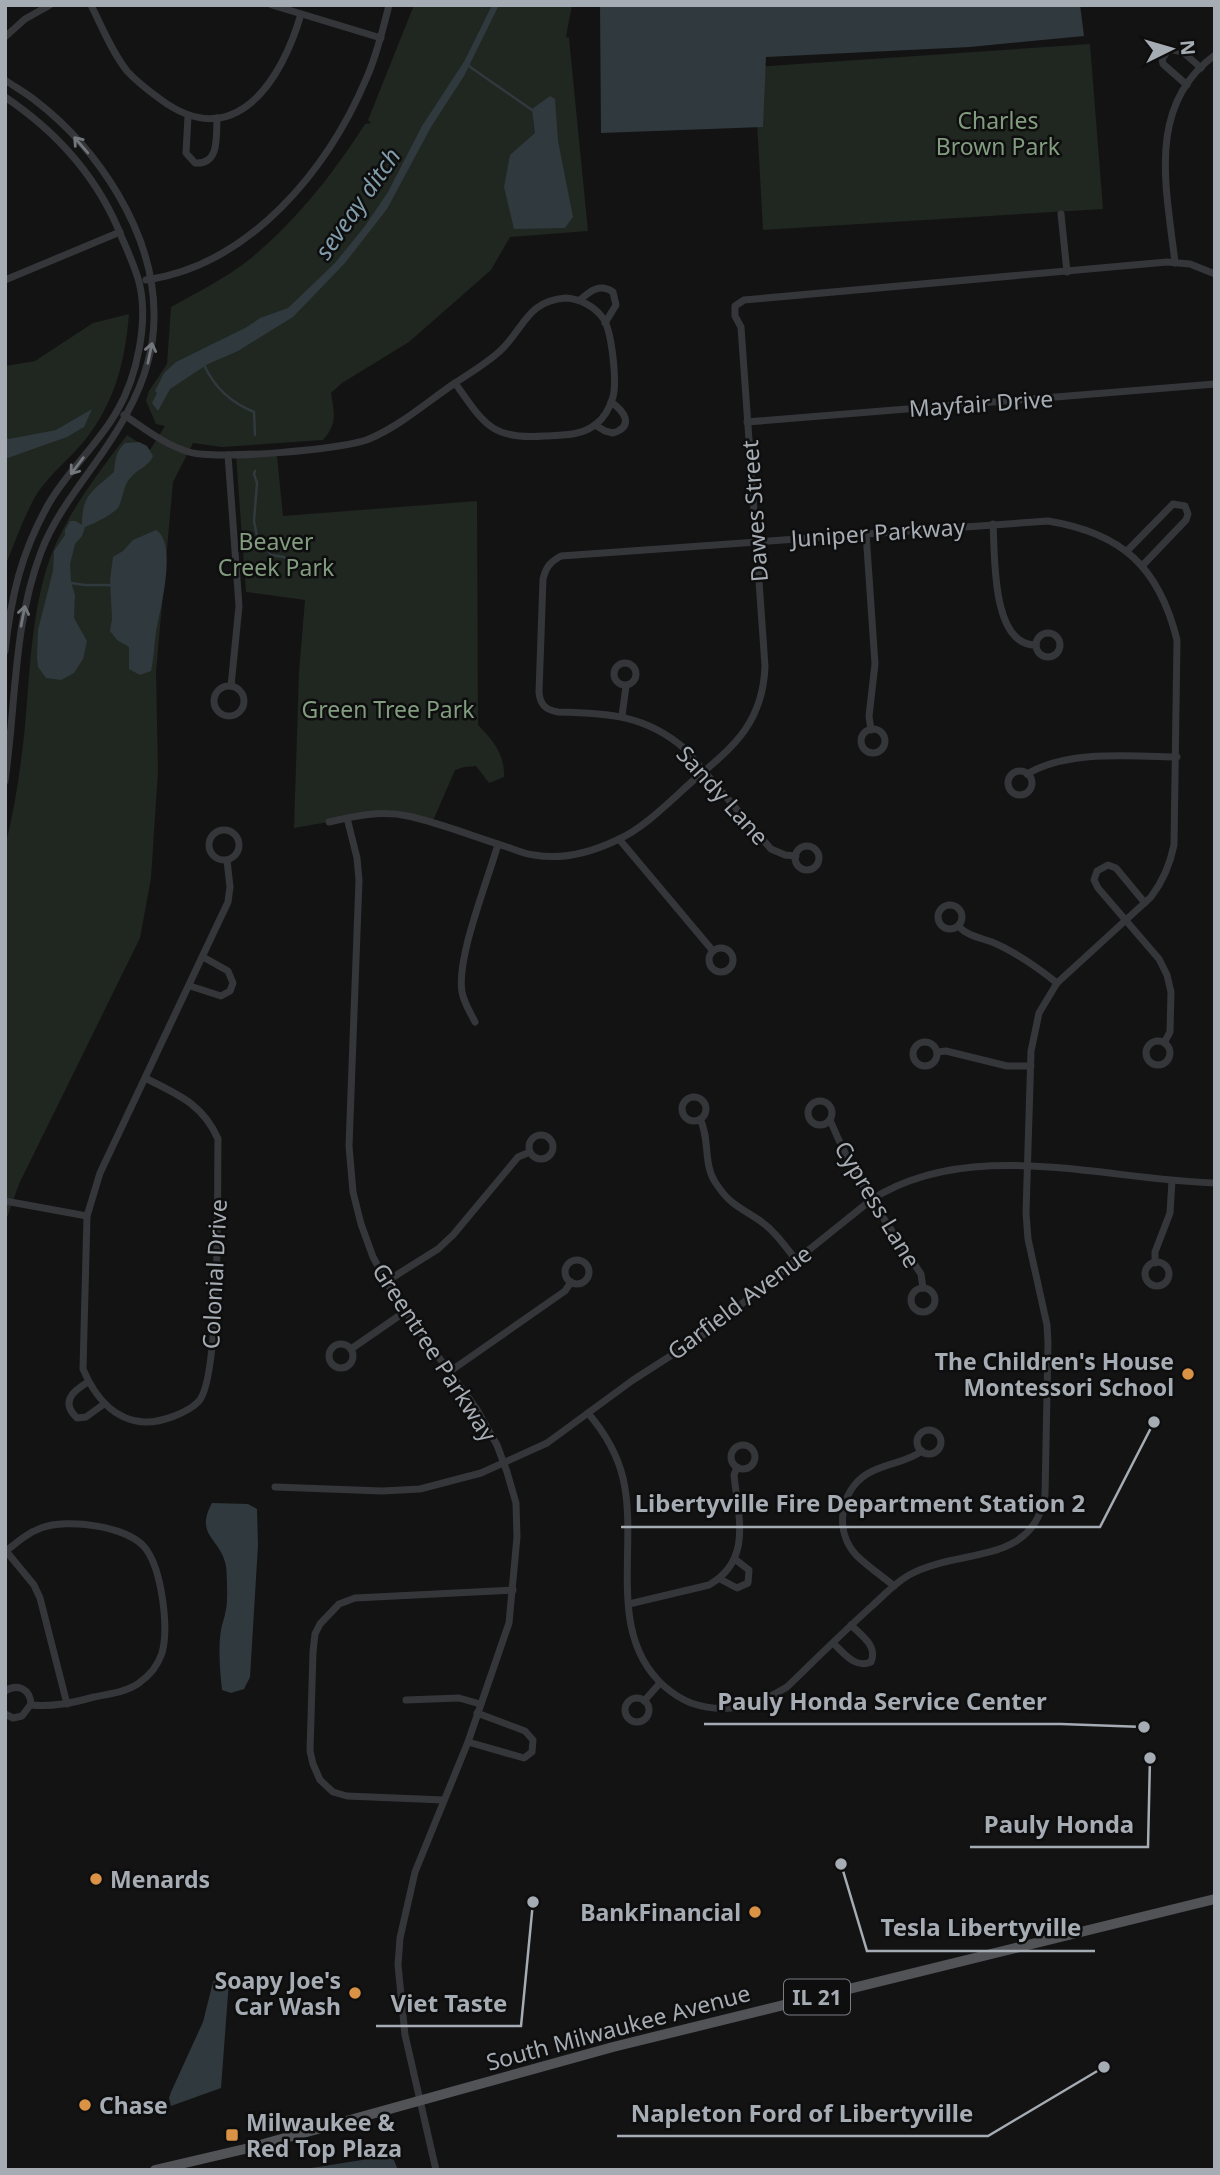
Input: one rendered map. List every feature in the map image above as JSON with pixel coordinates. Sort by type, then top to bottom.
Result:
[{"type":"main road","name":"South Milwaukee Avenue","points":[[155,2170],[249,2148],[613,2047],[1215,1899]]},
{"type":"street","points":[[5,37],[24,19],[50,5]]},
{"type":"street","points":[[91,5],[126,69],[175,110],[188,116],[217,118],[241,111],[264,92],[286,55],[301,14]]},
{"type":"street","points":[[272,5],[381,38]]},
{"type":"street","points":[[139,281],[182,273],[213,260],[242,242],[290,197],[317,164],[349,114],[368,76],[389,5]]},
{"type":"street","points":[[1187,85],[1163,64],[1165,52],[1169,49],[1183,52],[1201,68]]},
{"type":"street","points":[[1175,263],[1164,154],[1166,134],[1172,111],[1187,85],[1215,55]]},
{"type":"street","points":[[5,80],[55,118],[100,169],[136,233],[150,279],[155,315],[146,370],[126,416],[64,506],[50,530],[35,568],[19,638],[5,782]]},
{"type":"street","points":[[5,97],[26,111],[71,154],[109,208],[139,281],[142,300],[140,341],[117,411],[50,502],[35,531],[17,576],[5,651]]},
{"type":"street","points":[[188,116],[186,153],[195,163],[211,160],[214,154],[217,118]]},
{"type":"street","points":[[1061,214],[1067,272]]},
{"type":"street","points":[[5,279],[120,232]]},
{"type":"street","name":"Dawes Street","points":[[329,822],[374,813],[408,816],[533,855],[557,856],[594,849],[619,839],[705,772],[742,737],[754,719],[765,684],[741,327],[735,316],[735,306],[744,300],[1175,263],[1190,264],[1215,274]]},
{"type":"street","points":[[580,300],[599,288],[613,292],[616,305],[605,323]]},
{"type":"street","points":[[117,411],[181,450],[202,455],[358,443],[386,430],[498,353],[533,309],[547,301],[580,300],[602,316],[609,331],[614,390],[611,402],[608,410],[595,425],[572,435],[523,438],[506,436],[482,420],[455,383]]},
{"type":"street","name":"Mayfair Drive","points":[[747,422],[1215,384]]},
{"type":"street","points":[[595,425],[612,433],[623,426],[625,415],[611,402]]},
{"type":"street","points":[[228,455],[239,599],[231,686]]},
{"type":"street","points":[[1127,551],[1173,504],[1185,506],[1188,514],[1186,520],[1142,566]]},
{"type":"street","name":"Juniper Parkway","points":[[545,570],[553,560],[561,556],[1029,521],[1071,525],[1091,530],[1127,551],[1142,566],[1161,594],[1177,640],[1177,757],[1174,845],[1170,863],[1161,883],[1145,903],[1057,983],[1039,1013],[1034,1031],[1028,1166],[1028,1239],[1047,1325],[1048,1343],[1043,1510],[1031,1531],[1020,1541],[909,1575],[786,1687],[761,1702],[732,1709],[698,1705],[684,1700],[660,1683]]},
{"type":"street","points":[[993,524],[1002,617],[1019,640],[1036,645]]},
{"type":"street","points":[[866,533],[875,664],[869,716],[871,730]]},
{"type":"street","name":"Sandy Lane","points":[[545,570],[540,701],[548,710],[622,716],[641,721],[669,735],[705,772],[771,849],[796,856]]},
{"type":"street","points":[[231,686],[241,692],[244,701],[240,710],[227,716],[216,707],[214,698],[219,690],[231,686]]},
{"type":"street","points":[[622,716],[626,686]]},
{"type":"street","points":[[1027,774],[1037,768],[1068,760],[1131,756],[1177,757]]},
{"type":"street","name":"Greentree Parkway","points":[[347,818],[357,858],[359,880],[350,1169],[362,1224],[373,1257],[387,1281],[475,1408],[496,1445],[516,1503],[517,1537],[509,1623],[468,1742],[410,1888],[400,1938],[398,1965],[405,2035],[436,2170]]},
{"type":"street","name":"Colonial Drive","points":[[219,831],[233,833],[238,841],[235,855],[227,860],[217,859],[209,846],[211,837],[219,831]]},
{"type":"street","points":[[619,839],[713,951]]},
{"type":"street","points":[[475,1022],[461,989],[462,967],[498,844]]},
{"type":"street","name":"Colonial Drive","points":[[145,1078],[190,1101],[211,1121],[218,1139],[216,1284],[208,1373],[200,1400],[160,1421],[144,1422],[127,1418],[104,1404],[88,1382],[83,1369],[87,1216],[100,1173],[228,902],[230,887],[227,860]]},
{"type":"street","points":[[1145,903],[1116,869],[1108,865],[1100,868],[1095,876],[1096,884],[1159,959],[1167,975],[1171,992],[1170,1032],[1164,1043]]},
{"type":"street","points":[[958,926],[966,934],[1018,955],[1057,983]]},
{"type":"street","points":[[190,986],[221,996],[230,991],[233,983],[228,971],[203,957]]},
{"type":"street","points":[[937,1052],[946,1051],[1007,1066],[1031,1066]]},
{"type":"street","points":[[699,1119],[703,1125],[707,1159],[713,1178],[726,1197],[738,1209],[760,1220],[775,1233],[796,1260]]},
{"type":"street","name":"Cypress Lane","points":[[830,1120],[845,1156],[921,1274],[923,1289]]},
{"type":"street","points":[[387,1281],[438,1249],[453,1236],[518,1157],[530,1152]]},
{"type":"street","name":"Garfield Avenue","points":[[275,1487],[382,1491],[420,1489],[454,1482],[547,1443],[633,1380],[702,1335],[871,1200],[891,1187],[923,1175],[978,1167],[1028,1166],[1215,1183]]},
{"type":"street","points":[[1155,1263],[1155,1252],[1170,1213],[1172,1181]]},
{"type":"street","points":[[5,1200],[87,1216]]},
{"type":"street","points":[[450,1372],[565,1291],[571,1282]]},
{"type":"street","points":[[351,1349],[406,1311]]},
{"type":"street","points":[[88,1382],[71,1393],[68,1401],[70,1412],[77,1418],[86,1417],[104,1404]]},
{"type":"street","points":[[588,1413],[602,1429],[615,1451],[623,1478],[629,1604],[635,1644],[650,1674],[660,1683],[644,1701]]},
{"type":"street","points":[[894,1586],[856,1555],[848,1542],[842,1516],[845,1501],[852,1487],[867,1474],[912,1459],[922,1451]]},
{"type":"street","points":[[629,1604],[709,1584],[720,1578],[736,1560],[740,1537],[734,1475],[737,1467]]},
{"type":"street","points":[[31,1705],[54,1707],[67,1704],[138,1684],[154,1669],[161,1657],[164,1635],[158,1574],[154,1562],[142,1545],[123,1532],[68,1524],[41,1528],[6,1551],[34,1585],[40,1598],[67,1704]]},
{"type":"street","points":[[720,1578],[737,1588],[748,1583],[749,1570],[736,1560]]},
{"type":"street","points":[[443,1800],[347,1796],[333,1791],[320,1780],[310,1751],[315,1634],[328,1614],[339,1604],[355,1598],[513,1590]]},
{"type":"street","points":[[833,1643],[856,1663],[864,1665],[871,1662],[873,1648],[852,1625]]},
{"type":"street","points":[[5,1690],[11,1687],[21,1688],[29,1694],[31,1705],[23,1716],[5,1714]]},
{"type":"street","points":[[406,1700],[459,1698],[480,1704]]},
{"type":"street","points":[[468,1742],[515,1757],[524,1758],[531,1752],[533,1740],[524,1731],[477,1713]]},
{"type":"green space","points":[[414,5],[572,5],[566,37],[569,38],[588,231],[510,237],[491,270],[409,342],[342,383],[331,393],[333,423],[323,440],[222,447],[193,443],[173,482],[156,672],[158,771],[151,878],[140,938],[19,1184],[5,1223],[5,847],[22,757],[34,626],[47,567],[71,515],[127,435],[150,450],[165,426],[156,424],[146,401],[149,391],[167,364],[171,307],[222,279],[250,259],[283,229],[313,196],[365,124],[371,123],[368,120]]},
{"type":"green space","name":"Charles Brown Park","points":[[1090,44],[1103,209],[763,230],[754,67]]},
{"type":"green space","points":[[129,314],[125,349],[117,381],[104,411],[85,440],[35,497],[5,567],[5,366],[35,361],[93,323]]},
{"type":"green space","name":"Green Tree Park","points":[[236,455],[277,456],[283,516],[477,501],[478,725],[497,748],[504,777],[489,783],[476,766],[455,770],[432,823],[393,814],[294,828],[299,672],[305,600],[246,592]]},
{"type":"shaded area","points":[[492,5],[499,5],[464,76],[431,127],[387,209],[345,263],[293,317],[238,351],[208,364],[170,389],[158,411],[152,403],[157,393],[155,391],[164,373],[176,362],[260,318],[288,308],[335,263],[388,192],[422,126],[465,60]]},
{"type":"shaded area","points":[[600,5],[1080,5],[1084,36],[970,47],[766,57],[763,127],[601,133]]},
{"type":"shaded area","points":[[550,96],[555,99],[558,141],[573,217],[565,228],[514,229],[504,187],[510,155],[535,133],[532,109]]},
{"type":"shaded area","points":[[92,409],[84,427],[67,437],[5,459],[5,437],[9,439],[56,430]]},
{"type":"shaded area","points":[[139,442],[147,446],[153,456],[147,465],[130,478],[117,509],[85,527],[75,544],[70,564],[71,582],[75,595],[74,618],[87,641],[83,659],[74,673],[61,680],[46,678],[38,667],[38,630],[53,571],[54,551],[65,535],[70,521],[82,525],[84,506],[90,494],[114,472],[116,456],[122,446],[125,443]]},
{"type":"shaded area","points":[[156,530],[166,548],[166,578],[151,671],[140,675],[129,669],[129,647],[117,640],[110,631],[110,580],[113,557],[133,540]]},
{"type":"shaded area","points":[[212,1503],[248,1504],[257,1509],[258,1545],[250,1677],[244,1689],[231,1693],[222,1690],[221,1683],[221,1627],[227,1605],[227,1575],[223,1557],[207,1530],[207,1514]]},
{"type":"shaded area","points":[[218,1977],[229,1981],[221,2088],[171,2106],[171,2092],[203,2022],[213,1982]]},
{"type":"shaded area","points":[[387,2156],[393,2158],[398,2170],[299,2170]]},
{"type":"waterway","points":[[466,64],[532,110]]},
{"type":"waterway","points":[[204,365],[224,393],[254,412],[255,435]]},
{"type":"waterway","points":[[255,471],[257,483],[254,521],[257,536],[271,555],[284,557],[303,571]]},
{"type":"waterway","points":[[71,583],[110,585]]},
{"type":"place","name":"The Children's House Montessori School","points":[[1188,1374]]},
{"type":"place","name":"Libertyville Fire Department Station 2","points":[[1154,1422]]},
{"type":"place","name":"Pauly Honda Service Center","points":[[1144,1727]]},
{"type":"place","name":"Pauly Honda","points":[[1150,1758]]},
{"type":"place","name":"Tesla Libertyville","points":[[841,1864]]},
{"type":"place","name":"Menards","points":[[96,1879]]},
{"type":"place","name":"Viet Taste","points":[[533,1902]]},
{"type":"place","name":"BankFinancial","points":[[755,1912]]},
{"type":"place","name":"Soapy Joe's Car Wash","points":[[355,1993]]},
{"type":"place","name":"Napleton Ford of Libertyville","points":[[1104,2067]]},
{"type":"place","name":"Chase","points":[[85,2105]]},
{"type":"place","name":"Milwaukee & Red Top Plaza","points":[[232,2135]]},
{"type":"water label","name":"seveay ditch","points":[[357,203]]},
{"type":"park label","name":"Beaver Creek Park","points":[[276,554]]}]
